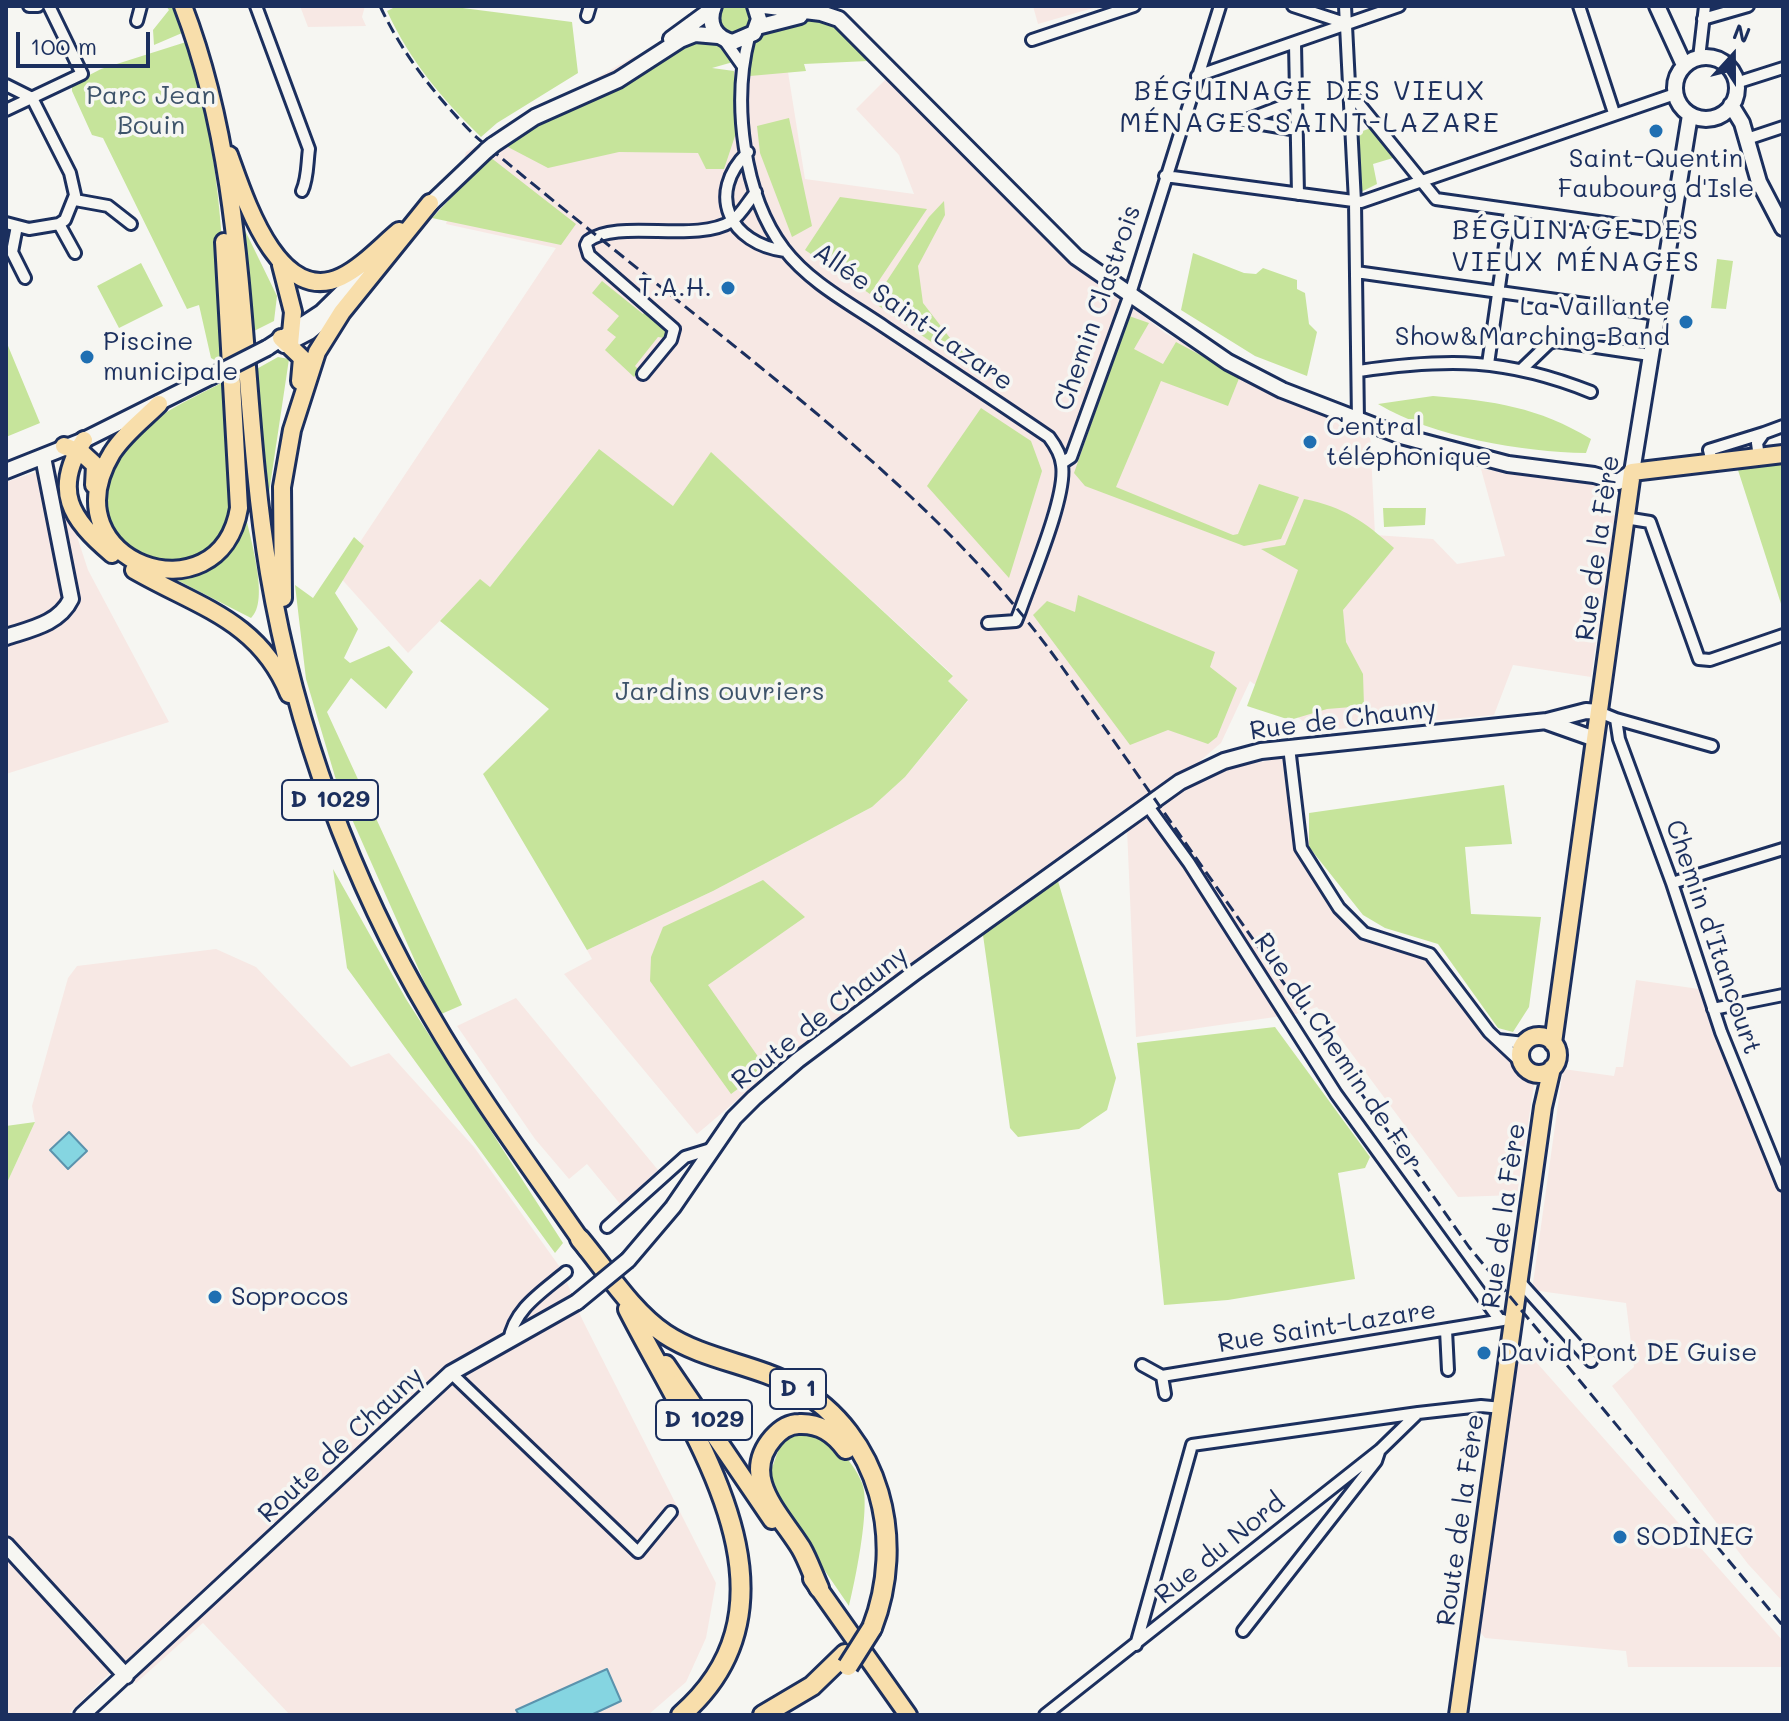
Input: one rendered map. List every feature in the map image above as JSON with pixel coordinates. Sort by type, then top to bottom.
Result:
[{"type":"highway","name":"D 1","points":[[580,1239],[640,1311],[666,1335],[796,1387],[827,1412],[850,1436],[880,1491],[886,1518],[886,1575],[867,1625],[847,1660],[813,1699],[788,1715]]},
{"type":"highway","points":[[628,1309],[705,1453],[730,1517],[739,1553],[740,1593],[729,1648],[707,1687],[681,1715]]},
{"type":"highway","name":"D 1","points":[[819,1588],[803,1551],[760,1482],[760,1460],[767,1445],[783,1428],[796,1424],[817,1425],[834,1436],[853,1457],[867,1486],[875,1516],[878,1564],[867,1625]]},
{"type":"highway","name":"D 1","points":[[763,1715],[812,1686],[847,1660]]},
{"type":"main road","name":"D 1029","points":[[183,6],[222,153],[262,519],[287,656],[309,737],[354,863],[409,977],[464,1070],[908,1715]]},
{"type":"main road","points":[[215,119],[253,216],[278,256],[300,278],[335,279],[362,262],[430,203]]},
{"type":"main road","points":[[159,404],[125,436],[108,461],[99,487],[99,516],[104,533],[127,558],[146,567],[187,569],[209,557],[230,535],[237,518],[238,456],[229,346],[222,153]]},
{"type":"main road","points":[[292,430],[325,336],[430,203]]},
{"type":"main road","points":[[278,256],[291,294],[288,337],[300,354],[302,365],[282,487],[280,552],[287,656]]},
{"type":"main road","points":[[99,516],[92,507],[95,465],[74,447],[47,470],[96,541],[116,558],[230,622],[259,643],[280,674],[309,737]]},
{"type":"main road","points":[[1632,472],[1783,454]]},
{"type":"main road","name":"Rue de la Fère","points":[[1508,1324],[1519,1281],[1543,1107],[1544,1071],[1557,1059],[1539,1041],[1561,988],[1632,472]]},
{"type":"main road","points":[[1539,1041],[1522,1063],[1544,1071]]},
{"type":"main road","name":"Route de la Fère","points":[[1458,1715],[1502,1408],[1508,1324]]},
{"type":"street","points":[[29,6],[38,6]]},
{"type":"street","points":[[6,110],[82,74],[49,6]]},
{"type":"street","points":[[137,21],[141,6]]},
{"type":"street","points":[[256,6],[309,149],[305,163],[308,179],[302,191]]},
{"type":"street","points":[[742,65],[753,32],[755,6]]},
{"type":"street","points":[[764,6],[821,13],[839,19],[1076,257],[1129,297],[1228,362],[1282,390],[1358,421],[1475,457],[1594,475],[1618,482],[1632,472]]},
{"type":"street","points":[[1032,40],[1134,6]]},
{"type":"street","name":"Chemin Clastrois","points":[[988,623],[1016,621],[1060,495],[1062,463],[1071,457],[1129,297],[1220,6]]},
{"type":"street","points":[[1293,6],[1348,24]]},
{"type":"street","points":[[1345,6],[1355,202],[1358,421]]},
{"type":"street","points":[[1197,76],[1399,6]]},
{"type":"street","points":[[1579,6],[1614,113]]},
{"type":"street","points":[[1657,6],[1684,65]]},
{"type":"street","points":[[1699,58],[1705,6]]},
{"type":"street","points":[[1703,19],[1748,6]]},
{"type":"street","points":[[713,7],[711,23],[742,65]]},
{"type":"street","points":[[654,56],[680,31],[713,7]]},
{"type":"street","points":[[6,471],[47,470],[74,447],[288,337],[322,312],[382,255],[430,203],[490,148],[535,117],[618,80],[695,34],[733,42],[753,32],[821,13]]},
{"type":"street","points":[[1295,44],[1298,194]]},
{"type":"street","points":[[1731,105],[1712,118],[1690,115],[1675,94],[1678,75],[1684,65],[1699,58],[1723,63],[1736,83],[1731,105],[1747,139],[1759,182],[1778,208],[1783,228]]},
{"type":"street","name":"Allée Saint-Lazare","points":[[742,65],[748,152],[756,192],[773,233],[785,251],[819,283],[1049,437],[1062,463]]},
{"type":"street","points":[[1736,83],[1783,68]]},
{"type":"street","points":[[6,85],[32,98],[70,173],[75,200],[59,224],[44,229],[11,225],[12,252],[25,278]]},
{"type":"street","points":[[1351,94],[1436,199],[1669,232]]},
{"type":"street","points":[[1165,176],[1355,202],[1675,94]]},
{"type":"street","points":[[1296,101],[1244,121],[1297,130]]},
{"type":"street","name":"Rue de la Fère","points":[[1632,472],[1690,115]]},
{"type":"street","points":[[1747,139],[1783,127]]},
{"type":"street","points":[[748,152],[734,165],[725,189],[733,221],[749,239],[765,248],[785,251]]},
{"type":"street","points":[[643,374],[671,340],[674,329],[595,261],[587,251],[588,241],[609,234],[707,229],[733,221],[756,192]]},
{"type":"street","points":[[75,200],[118,210],[131,224]]},
{"type":"street","points":[[1488,364],[1510,210]]},
{"type":"street","points":[[59,224],[75,253]]},
{"type":"street","points":[[1356,272],[1657,314]]},
{"type":"street","points":[[1523,368],[1549,343],[1556,341],[1650,355]]},
{"type":"street","points":[[1359,371],[1421,363],[1488,364],[1523,368],[1591,392]]},
{"type":"street","points":[[1712,462],[1709,450],[1783,426]]},
{"type":"street","points":[[1759,457],[1757,443],[1764,433]]},
{"type":"street","points":[[47,470],[36,470],[53,511]]},
{"type":"street","points":[[6,637],[51,621],[65,611],[71,599],[47,470]]},
{"type":"street","points":[[1625,518],[1650,522],[1699,659],[1710,660],[1783,635]]},
{"type":"street","name":"Rue de Chauny","points":[[1151,802],[1194,774],[1224,761],[1289,747],[1547,721],[1586,711],[1599,712]]},
{"type":"street","points":[[1599,712],[1712,746]]},
{"type":"street","name":"Chemin d'Itancourt","points":[[1616,719],[1619,739],[1672,883],[1713,1009],[1783,1185]]},
{"type":"street","name":"Rue de Chauny","points":[[1547,721],[1595,739]]},
{"type":"street","points":[[1595,739],[1619,739]]},
{"type":"street","points":[[1289,747],[1301,848],[1339,908],[1364,933],[1422,949],[1437,960],[1498,1040],[1522,1063]]},
{"type":"street","name":"Route de Chauny","points":[[82,1715],[451,1373],[577,1302],[628,1260],[673,1207],[734,1118],[798,1060],[1151,802]]},
{"type":"street","name":"Rue du Chemin de Fer","points":[[1151,802],[1336,1094],[1508,1324]]},
{"type":"street","points":[[1672,883],[1783,849]]},
{"type":"street","points":[[1713,1009],[1783,995]]},
{"type":"street","points":[[1498,1040],[1539,1041]]},
{"type":"street","points":[[607,1227],[685,1157],[711,1149]]},
{"type":"street","points":[[509,1341],[512,1323],[519,1313],[566,1272]]},
{"type":"street","points":[[1519,1281],[1591,1361]]},
{"type":"street","name":"Rue Saint-Lazare","points":[[1162,1376],[1446,1330],[1508,1324]]},
{"type":"street","points":[[1446,1330],[1448,1370]]},
{"type":"street","points":[[1142,1365],[1162,1376],[1165,1394]]},
{"type":"street","points":[[451,1373],[638,1552],[671,1512]]},
{"type":"street","points":[[1136,1645],[1192,1445],[1418,1413],[1481,1406],[1502,1408]]},
{"type":"street","name":"Rue du Nord","points":[[1045,1715],[1380,1450],[1418,1413]]},
{"type":"street","points":[[1243,1631],[1376,1461],[1380,1450]]},
{"type":"street","points":[[6,1545],[126,1676]]},
{"type":"shaded area","points":[[300,6],[365,6],[362,17],[366,26],[308,27]]},
{"type":"shaded area","points":[[1033,6],[1100,6],[1038,24]]},
{"type":"shaded area","points":[[635,56],[692,82],[747,69],[788,72],[805,179],[914,194],[899,155],[856,109],[890,75],[1070,258],[1165,333],[1306,409],[1370,432],[1375,535],[1433,539],[1457,564],[1505,556],[1481,469],[1600,485],[1598,496],[1615,516],[1591,677],[1513,665],[1494,715],[1316,731],[1250,681],[1221,743],[1200,761],[793,1053],[697,1134],[564,974],[592,959],[587,950],[713,891],[872,807],[905,777],[968,701],[948,681],[953,675],[711,453],[674,507],[598,450],[490,587],[480,580],[408,653],[338,575],[556,248],[446,224],[466,152]]},
{"type":"shaded area","points":[[54,466],[88,570],[169,722],[6,774],[6,482]]},
{"type":"shaded area","points":[[1298,755],[1311,857],[1361,924],[1437,950],[1502,1035],[1518,1036],[1534,1085],[1517,1195],[1458,1197],[1317,1007],[1296,1014],[1136,1037],[1127,829],[1176,791],[1218,770]]},
{"type":"shaded area","points":[[216,949],[256,967],[351,1067],[389,1053],[474,1147],[562,1270],[582,1319],[716,1583],[706,1638],[686,1682],[648,1715],[290,1715],[203,1623],[136,1683],[6,1539],[6,1185],[35,1122],[32,1106],[68,978],[77,966]]},
{"type":"shaded area","points":[[1636,980],[1713,991],[1783,1170],[1783,1602],[1748,1564],[1612,1386],[1634,1367],[1626,1303],[1532,1290],[1563,1069],[1614,1076],[1616,1067],[1623,1067]]},
{"type":"shaded area","points":[[516,998],[658,1170],[621,1205],[587,1164],[569,1179],[535,1139],[457,1026]]},
{"type":"shaded area","points":[[1522,1346],[1783,1641],[1783,1667],[1628,1667],[1626,1651],[1485,1638],[1464,1612]]},
{"type":"shaded area","points":[[6,1553],[113,1670],[67,1715],[6,1715]]},
{"type":"green space","points":[[734,3],[746,7],[750,19],[746,31],[734,35],[722,31],[718,19],[722,7]]},
{"type":"green space","points":[[166,6],[172,6],[182,33],[154,45],[153,30],[169,10]]},
{"type":"green space","points":[[397,6],[447,6],[572,22],[578,73],[497,123],[481,137],[440,94],[406,46],[387,11]]},
{"type":"green space","points":[[810,18],[828,22],[845,31],[859,44],[868,61],[804,64],[806,71],[750,76],[754,48],[765,31],[783,23]]},
{"type":"green space","points":[[695,38],[717,45],[733,62],[712,68],[734,71],[735,136],[724,169],[706,169],[698,153],[619,152],[548,168],[506,146],[511,136]]},
{"type":"green space","name":"Parc Jean Bouin","points":[[186,42],[206,120],[218,198],[227,357],[218,362],[211,358],[199,305],[187,309],[103,138],[92,135],[72,91],[72,84],[101,69]]},
{"type":"green space","points":[[789,118],[812,226],[792,237],[760,153],[757,126]]},
{"type":"green space","points":[[1371,128],[1393,158],[1373,164],[1377,184],[1361,192],[1357,133]]},
{"type":"green space","points":[[490,157],[576,224],[561,245],[432,218]]},
{"type":"green space","points":[[840,197],[927,209],[870,294],[805,250]]},
{"type":"green space","points":[[944,201],[945,215],[918,266],[923,303],[950,338],[983,361],[981,376],[873,302],[929,217]]},
{"type":"green space","points":[[238,216],[277,296],[274,321],[250,333]]},
{"type":"green space","points":[[1193,253],[1244,273],[1256,274],[1263,268],[1297,280],[1297,289],[1305,293],[1309,324],[1317,332],[1307,376],[1255,356],[1181,310]]},
{"type":"green space","points":[[1717,259],[1733,261],[1726,309],[1711,308]]},
{"type":"green space","points":[[141,263],[163,306],[119,328],[97,286]]},
{"type":"green space","points":[[602,281],[643,314],[647,310],[665,326],[665,338],[658,337],[635,366],[640,371],[634,377],[605,350],[616,337],[607,330],[619,316],[592,293]]},
{"type":"green space","points":[[1129,316],[1149,323],[1134,349],[1163,364],[1176,342],[1240,376],[1228,406],[1161,381],[1116,487],[1233,535],[1238,534],[1259,484],[1299,497],[1281,539],[1244,546],[1085,486],[1074,473]]},
{"type":"green space","points":[[6,341],[40,423],[6,437]]},
{"type":"green space","points":[[278,357],[289,359],[267,506],[253,371]]},
{"type":"green space","points":[[229,379],[238,503],[217,548],[184,566],[134,553],[124,547],[110,527],[103,489],[110,463],[121,447],[155,420]]},
{"type":"green space","points":[[1433,396],[1515,407],[1553,419],[1591,439],[1586,453],[1507,446],[1451,434],[1400,416],[1378,404]]},
{"type":"green space","points":[[981,408],[1031,441],[1042,471],[1009,578],[927,486]]},
{"type":"green space","name":"Jardins ouvriers","points":[[599,449],[673,506],[711,452],[953,676],[948,681],[968,700],[905,777],[872,807],[713,891],[587,950],[483,774],[549,709],[440,621],[480,579],[490,587]]},
{"type":"green space","points":[[1783,463],[1783,610],[1737,467]]},
{"type":"green space","points":[[1304,499],[1353,516],[1394,548],[1343,610],[1346,642],[1363,674],[1364,706],[1327,709],[1290,720],[1247,706],[1298,570],[1261,549],[1285,545]]},
{"type":"green space","points":[[1383,508],[1426,508],[1425,525],[1384,527]]},
{"type":"green space","points":[[245,513],[259,584],[259,598],[251,618],[169,576],[200,569],[219,560],[232,542]]},
{"type":"green space","points":[[354,537],[364,546],[335,593],[358,629],[344,658],[350,663],[389,646],[413,672],[386,709],[351,678],[327,712],[462,1005],[439,1015],[339,790],[306,679],[295,585],[313,598]]},
{"type":"green space","points":[[1078,595],[1215,652],[1210,667],[1237,688],[1217,737],[1208,744],[1168,730],[1130,745],[1033,615],[1047,601],[1075,612]]},
{"type":"green space","points":[[1504,785],[1512,844],[1465,847],[1471,914],[1541,917],[1529,1007],[1513,1032],[1498,1028],[1438,944],[1385,928],[1363,915],[1309,847],[1309,813]]},
{"type":"green space","points":[[333,869],[406,999],[563,1243],[555,1253],[347,968]]},
{"type":"green space","points":[[763,880],[805,917],[708,985],[766,1068],[731,1094],[650,981],[651,957],[663,927]]},
{"type":"green space","points":[[1058,881],[1116,1078],[1107,1110],[1079,1129],[1018,1137],[1010,1128],[983,935]]},
{"type":"green space","points":[[1275,1027],[1370,1157],[1365,1168],[1338,1173],[1355,1279],[1228,1300],[1164,1305],[1137,1043]]},
{"type":"green space","points":[[35,1122],[6,1185],[6,1126]]},
{"type":"green space","points":[[806,1427],[839,1450],[862,1483],[865,1508],[849,1606],[790,1520],[768,1479],[782,1440]]},
{"type":"water","points":[[69,1132],[87,1151],[68,1169],[50,1150]]},
{"type":"water","points":[[607,1669],[621,1701],[591,1715],[519,1715],[516,1710]]},
{"type":"railway","points":[[380,6],[399,42],[422,75],[475,136],[872,461],[991,579],[1062,667],[1469,1247],[1783,1626]]},
{"type":"place","name":"Saint-Quentin Faubourg d'Isle","points":[[1656,131]]},
{"type":"place","name":"T.A.H.","points":[[728,288]]},
{"type":"place","name":"La Vaillante Show&Marching-Band","points":[[1686,322]]},
{"type":"place","name":"Piscine municipale","points":[[87,357]]},
{"type":"place","name":"Central téléphonique","points":[[1310,442]]},
{"type":"place","name":"Soprocos","points":[[215,1297]]},
{"type":"place","name":"David Pont DE Guise","points":[[1484,1353]]},
{"type":"place","name":"SODINEG","points":[[1620,1537]]},
{"type":"district","name":"BÉGUINAGE DES VIEUX MÉNAGES SAINT-LAZARE","points":[[1310,107]]},
{"type":"district","name":"BÉGUINAGE DES VIEUX MÉNAGES","points":[[1576,246]]}]
